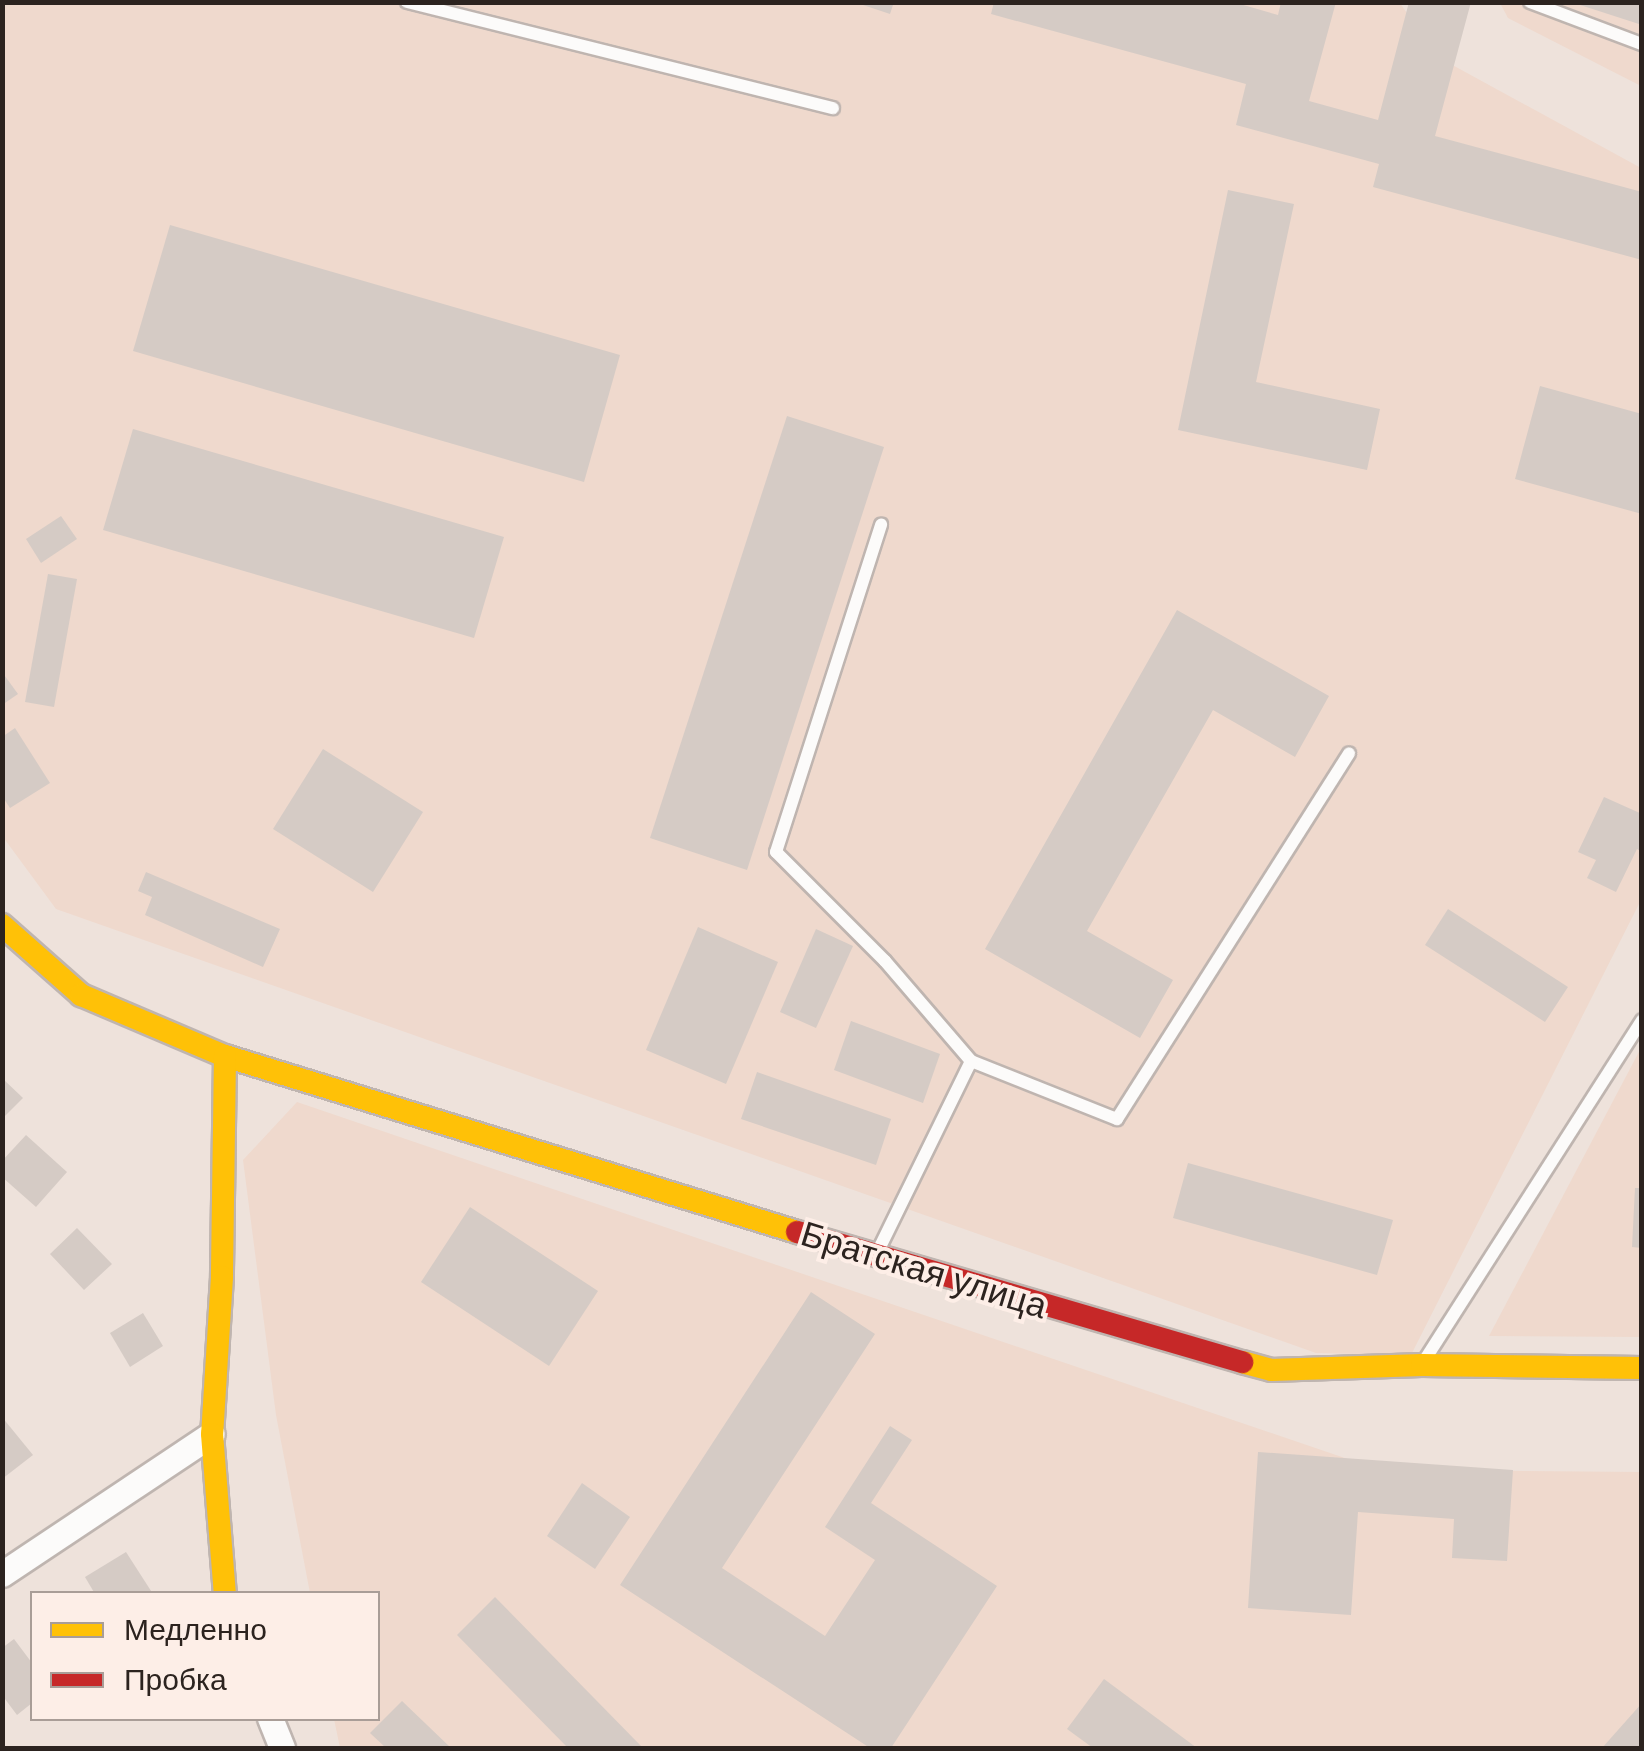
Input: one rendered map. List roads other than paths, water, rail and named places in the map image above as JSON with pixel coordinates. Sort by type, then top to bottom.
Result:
[{"type":"street","name":"Братская улица","points":[[2,925],[81,995],[225,1056],[876,1256],[1271,1370],[1422,1365],[1642,1368]]},
{"type":"street","points":[[225,1056],[222,1277],[212,1434],[225,1591]]},
{"type":"street","points":[[2,1574],[212,1434]]},
{"type":"street","points":[[271,1721],[282,1748]]},
{"type":"lane","points":[[407,2],[833,108]]},
{"type":"lane","points":[[1530,2],[1642,44]]},
{"type":"lane","points":[[880,524],[776,852],[885,961],[971,1061],[1117,1119],[1348,753]]},
{"type":"lane","points":[[1422,1365],[1642,1020]]},
{"type":"lane","points":[[876,1256],[971,1061]]}]
